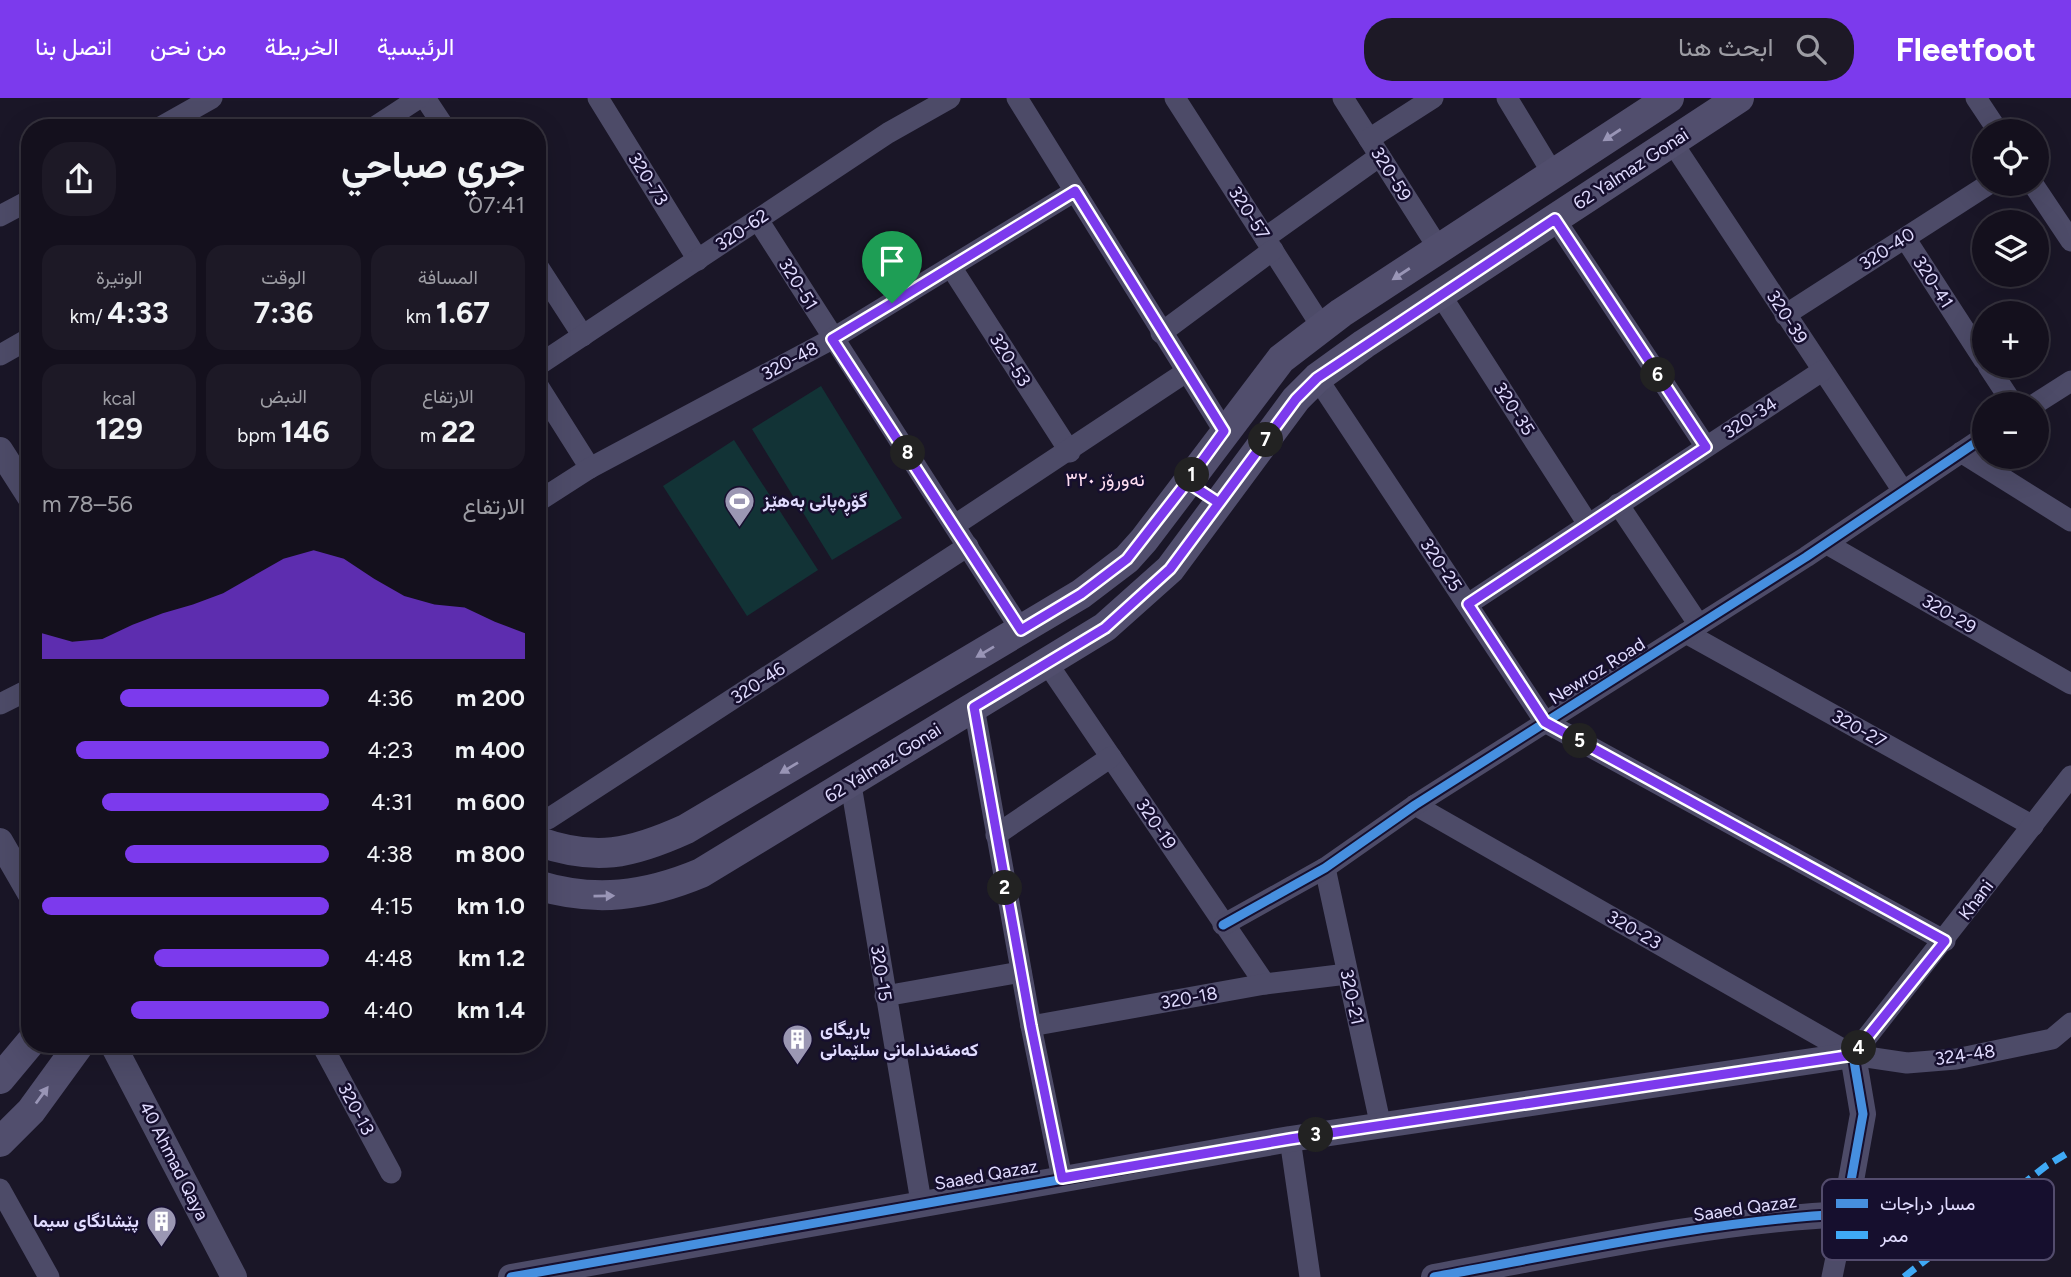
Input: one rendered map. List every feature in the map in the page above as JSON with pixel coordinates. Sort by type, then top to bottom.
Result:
[{"type":"main road","points":[[546,830],[581,854],[634,850],[659,841],[686,829],[1081,594],[1127,559],[1281,359],[1322,327],[1669,98]]},
{"type":"main road","name":"62 Yalmaz Gonai","points":[[546,888],[596,897],[640,894],[701,873],[851,785],[1105,628],[1170,569],[1296,399],[1317,378],[1739,98]]},
{"type":"main road","points":[[1187,482],[1219,503]]},
{"type":"main road","points":[[0,1080],[22,1053]]},
{"type":"main road","points":[[0,1142],[31,1111],[73,1053]]},
{"type":"street","points":[[175,119],[212,98]]},
{"type":"street","points":[[387,119],[419,98]]},
{"type":"street","points":[[425,98],[439,119]]},
{"type":"street","name":"320-73","points":[[598,98],[698,260]]},
{"type":"street","name":"320-62","points":[[546,360],[888,133],[950,98]]},
{"type":"street","points":[[1017,98],[1224,431]]},
{"type":"street","name":"320-57","points":[[1175,98],[1322,327]]},
{"type":"street","name":"320-59","points":[[1343,98],[1439,249]]},
{"type":"street","points":[[1161,333],[1269,244],[1433,98]]},
{"type":"street","points":[[1507,98],[1553,174]]},
{"type":"street","points":[[1976,98],[1990,119]]},
{"type":"street","name":"320-39","points":[[1672,142],[1903,491]]},
{"type":"street","name":"320-48","points":[[546,496],[590,468],[832,339],[1075,191]]},
{"type":"street","name":"320-40","points":[[1785,315],[1972,195]]},
{"type":"street","points":[[2044,196],[2065,219],[2071,241]]},
{"type":"street","points":[[0,216],[21,205]]},
{"type":"street","points":[[1555,219],[1706,447]]},
{"type":"street","name":"320-51","points":[[758,220],[1021,630]]},
{"type":"street","name":"320-41","points":[[1905,238],[1972,341]]},
{"type":"street","name":"320-53","points":[[951,267],[1070,452]]},
{"type":"street","points":[[546,279],[583,336]]},
{"type":"street","name":"320-35","points":[[1440,294],[1587,524]]},
{"type":"street","points":[[0,355],[21,343]]},
{"type":"street","points":[[955,525],[1070,452],[1186,372]]},
{"type":"street","name":"320-34","points":[[1468,604],[1822,372]]},
{"type":"street","name":"320-25","points":[[1317,378],[1545,722],[1945,941]]},
{"type":"street","points":[[2049,395],[2071,381]]},
{"type":"street","points":[[546,398],[590,468]]},
{"type":"street","name":"Newroz Road","points":[[1223,925],[1325,868],[1415,805],[1827,544],[1972,445]]},
{"type":"street","points":[[0,450],[21,483]]},
{"type":"street","points":[[1961,452],[2071,522]]},
{"type":"street","points":[[1618,505],[1692,629]]},
{"type":"street","name":"320-29","points":[[1827,544],[2071,684]]},
{"type":"street","name":"320-46","points":[[546,824],[968,546]]},
{"type":"street","name":"320-27","points":[[1692,629],[2032,826]]},
{"type":"street","name":"320-19","points":[[1047,663],[1265,985]]},
{"type":"street","points":[[0,704],[21,694]]},
{"type":"street","points":[[974,707],[1031,1026],[1062,1178]]},
{"type":"street","points":[[996,835],[1111,757]]},
{"type":"street","name":"Khani","points":[[1853,1055],[1945,941],[2071,776]]},
{"type":"street","name":"320-15","points":[[851,785],[921,1202]]},
{"type":"street","name":"320-23","points":[[1415,805],[1853,1055]]},
{"type":"street","points":[[0,841],[21,877]]},
{"type":"street","name":"320-21","points":[[1325,868],[1381,1127]]},
{"type":"street","points":[[885,996],[1021,972]]},
{"type":"street","name":"320-18","points":[[1031,1026],[1265,985],[1347,974]]},
{"type":"street","name":"324-48","points":[[1853,1055],[1907,1063],[1956,1059],[2052,1040],[2071,1023]]},
{"type":"street","name":"40 Ahmad Qaya","points":[[117,1053],[231,1276]]},
{"type":"street","name":"320-13","points":[[326,1053],[391,1173]]},
{"type":"street","points":[[1851,1179],[1863,1114],[1853,1055]]},
{"type":"street","name":"Saaed Qazaz","points":[[512,1277],[921,1202],[1290,1139],[1853,1055]]},
{"type":"street","points":[[1290,1139],[1310,1277]]},
{"type":"street","points":[[0,1189],[49,1277]]},
{"type":"street","name":"Saaed Qazaz","points":[[1434,1277],[1639,1239],[1796,1216],[1822,1215]]},
{"type":"green space","points":[[821,386],[902,518],[832,560],[752,429]]},
{"type":"green space","name":"گۆڕەپانی بەهێز","points":[[734,440],[818,570],[747,616],[663,486]]},
{"type":"marked path","points":[[2029,1179],[2071,1151]]},
{"type":"marked path","points":[[1904,1277],[1926,1260]]},
{"type":"cycle path","points":[[1223,925],[1325,868],[1415,805],[1806,557],[1972,445]]},
{"type":"cycle path","points":[[511,1277],[1290,1139],[1853,1055],[1863,1114],[1851,1179]]},
{"type":"cycle path","points":[[1434,1277],[1690,1230],[1822,1216]]},
{"type":"place","name":"گۆڕەپانی بەهێز","points":[[740,528]]},
{"type":"place","name":"یاریگای کەمئەندامانی سلێمانی","points":[[797,1066]]},
{"type":"place","name":"پێشانگای سیما","points":[[162,1248]]},
{"type":"district","name":"نەورۆز ٣٢٠","points":[[1105,479]]},
{"type":"route","points":[[892,303],[832,339],[1021,630],[1081,594],[1127,559],[1187,482],[1219,503],[1296,399],[1317,378],[1364,344],[1555,219],[1706,447],[1468,604],[1545,722],[1945,941],[1853,1055],[1290,1139],[1062,1178],[1031,1026],[974,707],[1105,628],[1170,569],[1219,503],[1187,482],[1224,431],[1075,191],[892,303]]}]
